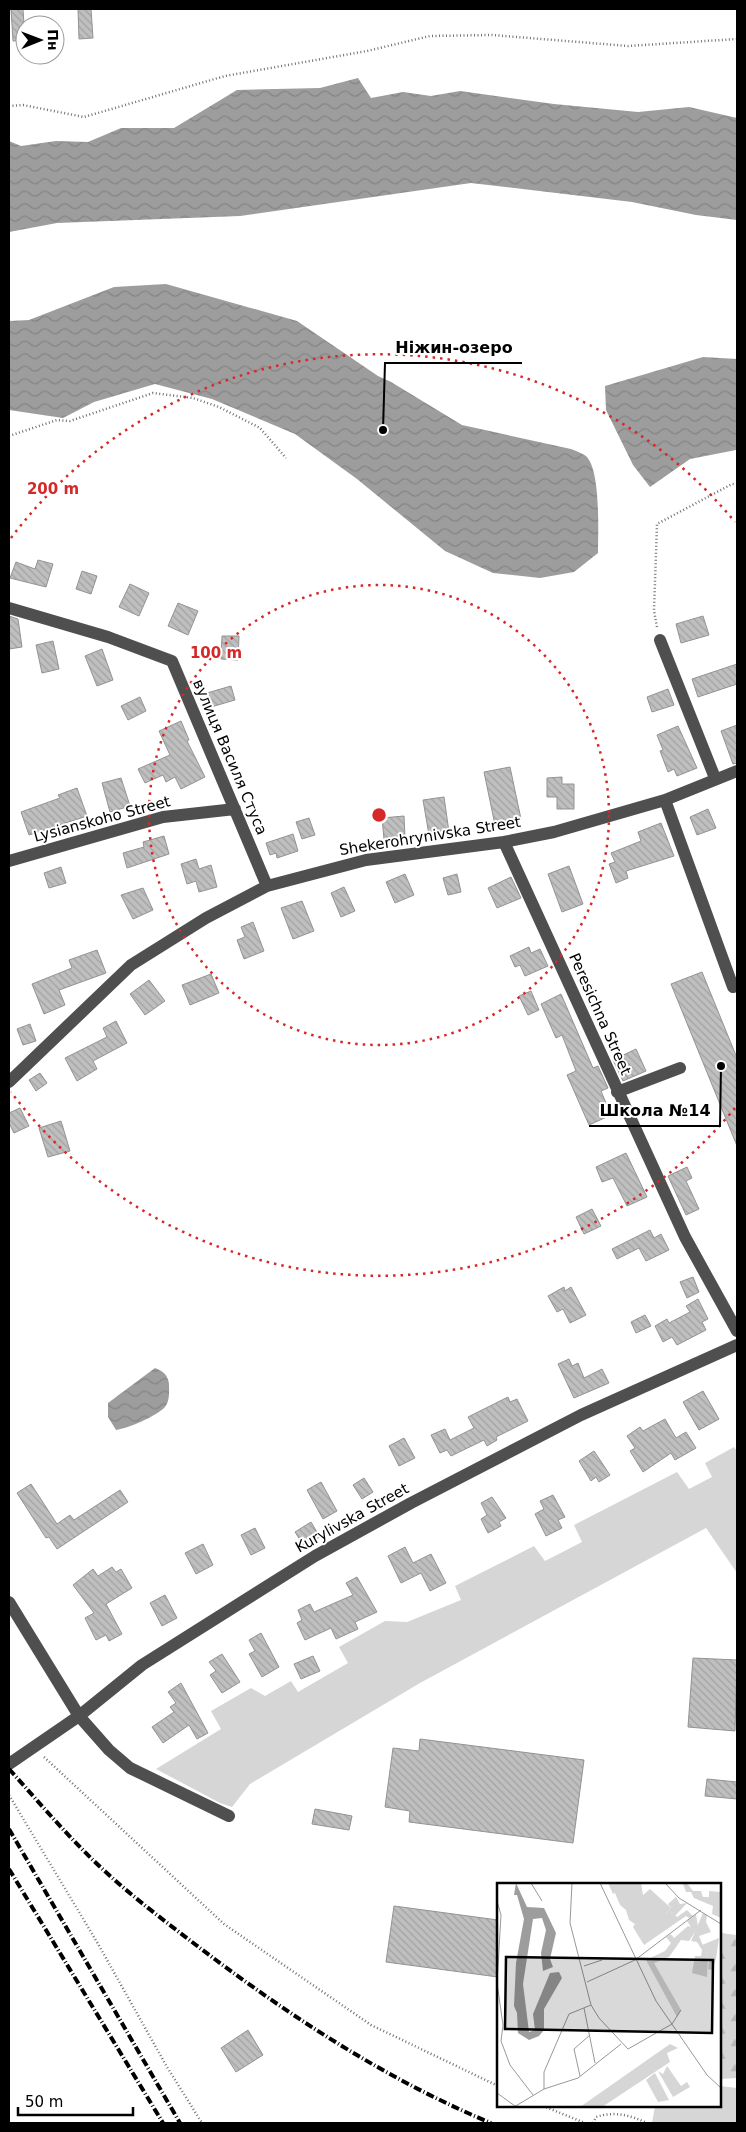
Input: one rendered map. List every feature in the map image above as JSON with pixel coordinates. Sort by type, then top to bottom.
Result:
[{"type":"street","name":"вулиця Василя Стуса","points":[[9,608],[108,637],[172,661],[267,886]]},
{"type":"street","points":[[660,640],[715,778]]},
{"type":"street","name":"Shekerohrynivska Street","points":[[9,1082],[131,965],[206,918],[267,886],[366,860],[504,842],[554,832],[665,800],[715,778],[737,771]]},
{"type":"street","points":[[665,800],[733,987]]},
{"type":"street","name":"Lysianskoho Street","points":[[9,862],[163,817],[235,809]]},
{"type":"street","name":"Peresichna Street","points":[[504,842],[685,1237],[737,1331]]},
{"type":"street","points":[[617,1092],[680,1068]]},
{"type":"street","name":"Kurylivska Street","points":[[9,1764],[79,1716],[142,1665],[315,1556],[411,1503],[581,1415],[737,1345]]},
{"type":"street","points":[[9,1602],[79,1716],[109,1750],[130,1768],[168,1784],[228,1816]]},
{"type":"path","points":[[9,106],[23,105],[84,117],[225,76],[367,51],[430,36],[492,35],[628,46],[737,39]]},
{"type":"path","points":[[9,436],[57,420],[70,421],[154,393],[192,398],[219,407],[260,428],[286,458]]},
{"type":"path","points":[[660,640],[654,610],[657,524],[732,484],[737,484]]},
{"type":"path","points":[[34,1746],[224,1924],[371,2025],[497,2086]]},
{"type":"path","points":[[9,1795],[202,2123]]},
{"type":"path","points":[[546,2107],[586,2123]]},
{"type":"path","points":[[594,2123],[596,2118],[610,2112],[638,2118],[647,2123]]},
{"type":"green space","points":[[734,1447],[737,1451],[737,1573],[706,1528],[420,1683],[250,1784],[232,1807],[220,1803],[156,1769],[221,1729],[211,1711],[251,1688],[265,1696],[291,1681],[298,1692],[348,1663],[339,1647],[385,1621],[407,1622],[461,1600],[455,1586],[534,1546],[545,1561],[582,1542],[574,1525],[677,1472],[689,1489],[712,1477],[705,1463]]},
{"type":"green space","points":[[721,1933],[737,1935],[737,2078],[721,2079]]},
{"type":"green space","points":[[721,2086],[737,2088],[737,2123],[652,2123],[655,2107],[721,2107]]},
{"type":"water","points":[[358,78],[371,98],[403,92],[431,96],[460,91],[554,104],[638,112],[689,107],[737,118],[737,220],[696,215],[632,202],[471,183],[240,216],[57,223],[9,232],[9,141],[21,146],[56,141],[88,142],[121,128],[174,128],[237,90],[320,88]]},
{"type":"water","points":[[166,284],[297,321],[378,376],[462,425],[571,449],[586,456],[591,463],[596,488],[598,553],[574,572],[540,578],[493,573],[445,551],[357,479],[295,434],[212,399],[155,384],[94,402],[63,418],[9,410],[9,321],[29,320],[114,287]]},
{"type":"water","points":[[703,357],[737,359],[737,452],[736,450],[690,459],[650,487],[633,465],[606,410],[605,386]]},
{"type":"water","points":[[155,1368],[168,1378],[169,1396],[167,1405],[149,1418],[116,1430],[108,1417],[108,1403]]},
{"type":"building","points":[[11,9],[23,9],[23,15],[15,15],[15,41],[13,41]]},
{"type":"building","points":[[78,9],[91,9],[93,38],[79,39]]},
{"type":"building","points":[[38,560],[53,564],[46,587],[10,578],[16,562],[35,569]]},
{"type":"building","points":[[82,571],[97,576],[91,594],[76,589]]},
{"type":"building","points":[[130,584],[149,593],[139,616],[119,607]]},
{"type":"building","points":[[178,603],[198,611],[188,635],[168,626]]},
{"type":"building","points":[[9,616],[18,619],[22,647],[9,649]]},
{"type":"building","points":[[703,616],[709,635],[681,643],[676,624]]},
{"type":"building","points":[[222,636],[239,636],[238,660],[221,659]]},
{"type":"building","points":[[53,641],[59,669],[42,673],[36,645]]},
{"type":"building","points":[[102,649],[113,680],[97,686],[85,656]]},
{"type":"building","points":[[737,664],[737,684],[698,697],[692,679]]},
{"type":"building","points":[[231,686],[235,700],[211,707],[207,693]]},
{"type":"building","points":[[668,689],[674,705],[652,712],[647,697]]},
{"type":"building","points":[[140,697],[146,711],[128,720],[121,706]]},
{"type":"building","points":[[181,721],[189,740],[187,741],[205,777],[181,789],[175,777],[166,782],[163,775],[145,783],[138,769],[170,755],[159,731]]},
{"type":"building","points":[[737,725],[737,763],[733,764],[721,731]]},
{"type":"building","points":[[678,726],[697,768],[677,776],[674,769],[668,772],[660,751],[663,750],[657,735]]},
{"type":"building","points":[[510,767],[521,819],[495,825],[484,772]]},
{"type":"building","points":[[562,777],[562,784],[574,784],[574,809],[557,809],[557,797],[547,797],[547,778]]},
{"type":"building","points":[[121,778],[130,806],[110,812],[102,783]]},
{"type":"building","points":[[77,788],[87,816],[29,835],[21,812],[60,798],[58,795]]},
{"type":"building","points":[[444,797],[449,832],[429,835],[423,800]]},
{"type":"building","points":[[708,809],[716,828],[697,835],[690,817]]},
{"type":"building","points":[[404,816],[405,838],[384,839],[382,818]]},
{"type":"building","points":[[309,818],[315,835],[302,839],[296,822]]},
{"type":"building","points":[[661,823],[674,856],[626,871],[628,878],[616,883],[609,864],[615,862],[611,853],[641,841],[638,832]]},
{"type":"building","points":[[293,834],[298,851],[277,858],[276,853],[270,855],[266,843]]},
{"type":"building","points":[[164,836],[169,854],[127,868],[123,853],[144,847],[143,842]]},
{"type":"building","points":[[196,859],[199,869],[211,865],[217,887],[199,892],[196,881],[187,884],[181,864]]},
{"type":"building","points":[[569,866],[583,904],[562,912],[548,874]]},
{"type":"building","points":[[61,867],[66,883],[49,888],[44,873]]},
{"type":"building","points":[[405,874],[414,895],[395,903],[386,882]]},
{"type":"building","points":[[457,874],[461,892],[448,895],[443,878]]},
{"type":"building","points":[[511,877],[521,898],[497,908],[488,888]]},
{"type":"building","points":[[344,887],[355,911],[341,917],[331,893]]},
{"type":"building","points":[[143,888],[153,910],[133,919],[121,895]]},
{"type":"building","points":[[302,901],[314,931],[293,939],[281,908]]},
{"type":"building","points":[[253,922],[264,951],[244,959],[237,940],[245,937],[241,927]]},
{"type":"building","points":[[529,947],[531,953],[540,949],[548,966],[525,976],[520,965],[515,967],[510,956]]},
{"type":"building","points":[[97,950],[106,973],[59,990],[65,1005],[44,1014],[32,984],[72,968],[69,960]]},
{"type":"building","points":[[702,972],[737,1058],[737,1146],[671,984]]},
{"type":"building","points":[[211,974],[219,993],[190,1005],[182,985]]},
{"type":"building","points":[[149,980],[165,1001],[145,1015],[130,994]]},
{"type":"building","points":[[531,991],[539,1010],[528,1015],[519,996]]},
{"type":"building","points":[[561,994],[593,1068],[598,1066],[608,1088],[601,1091],[611,1115],[589,1125],[567,1075],[576,1071],[562,1035],[556,1038],[541,1004]]},
{"type":"building","points":[[116,1021],[127,1043],[93,1061],[97,1069],[77,1081],[65,1058],[107,1037],[103,1028]]},
{"type":"building","points":[[30,1024],[36,1041],[23,1045],[17,1029]]},
{"type":"building","points":[[636,1049],[646,1071],[623,1081],[613,1060]]},
{"type":"building","points":[[40,1073],[47,1083],[36,1091],[29,1080]]},
{"type":"building","points":[[20,1108],[29,1126],[14,1133],[9,1123],[9,1113]]},
{"type":"building","points":[[61,1121],[70,1151],[48,1157],[39,1128]]},
{"type":"building","points":[[626,1153],[647,1197],[627,1206],[613,1178],[602,1182],[596,1167]]},
{"type":"building","points":[[687,1167],[692,1178],[686,1181],[699,1209],[686,1215],[668,1176]]},
{"type":"building","points":[[592,1209],[601,1226],[584,1234],[576,1217]]},
{"type":"building","points":[[650,1230],[654,1238],[661,1234],[669,1250],[646,1261],[639,1248],[617,1259],[612,1249]]},
{"type":"building","points":[[693,1277],[699,1292],[687,1298],[680,1282]]},
{"type":"building","points":[[564,1287],[565,1291],[571,1287],[586,1315],[570,1323],[563,1309],[557,1312],[548,1296]]},
{"type":"building","points":[[698,1299],[708,1319],[702,1322],[706,1330],[677,1345],[672,1337],[663,1342],[655,1326],[667,1319],[669,1323],[690,1312],[686,1306]]},
{"type":"building","points":[[645,1315],[651,1326],[636,1333],[631,1322]]},
{"type":"building","points":[[569,1359],[572,1366],[578,1363],[584,1378],[602,1369],[609,1383],[574,1398],[558,1364]]},
{"type":"building","points":[[703,1391],[719,1419],[699,1430],[683,1402]]},
{"type":"building","points":[[508,1397],[510,1402],[517,1399],[528,1421],[496,1437],[497,1440],[487,1446],[484,1440],[451,1456],[447,1450],[440,1453],[431,1435],[445,1429],[450,1440],[474,1428],[468,1417]]},
{"type":"building","points":[[665,1419],[676,1438],[686,1432],[696,1448],[675,1460],[671,1453],[643,1472],[630,1451],[635,1448],[627,1436],[640,1427],[643,1431]]},
{"type":"building","points":[[404,1438],[415,1458],[399,1466],[389,1446]]},
{"type":"building","points":[[594,1451],[610,1475],[599,1482],[596,1477],[591,1481],[579,1461]]},
{"type":"building","points":[[364,1478],[373,1492],[362,1499],[353,1485]]},
{"type":"building","points":[[321,1482],[337,1511],[323,1519],[307,1490]]},
{"type":"building","points":[[31,1484],[57,1524],[70,1515],[74,1520],[120,1490],[128,1502],[57,1549],[49,1537],[46,1538],[17,1493]]},
{"type":"building","points":[[553,1495],[565,1517],[558,1520],[562,1528],[546,1536],[535,1514],[544,1509],[540,1501]]},
{"type":"building","points":[[492,1497],[506,1518],[499,1522],[501,1526],[488,1533],[481,1519],[487,1515],[481,1503]]},
{"type":"building","points":[[311,1522],[320,1537],[304,1546],[295,1532]]},
{"type":"building","points":[[255,1528],[265,1548],[251,1555],[241,1535]]},
{"type":"building","points":[[203,1544],[213,1565],[196,1574],[185,1553]]},
{"type":"building","points":[[405,1547],[413,1563],[431,1554],[446,1583],[430,1591],[421,1573],[401,1583],[388,1556]]},
{"type":"building","points":[[112,1567],[116,1572],[121,1569],[132,1588],[106,1604],[122,1634],[109,1641],[106,1635],[96,1640],[85,1618],[94,1613],[73,1585],[93,1569],[98,1576]]},
{"type":"building","points":[[357,1577],[377,1612],[355,1622],[358,1629],[336,1639],[331,1628],[305,1640],[297,1623],[302,1620],[298,1610],[310,1604],[314,1612],[353,1595],[346,1583]]},
{"type":"building","points":[[165,1595],[177,1618],[162,1626],[150,1603]]},
{"type":"building","points":[[261,1633],[279,1667],[262,1677],[249,1654],[255,1651],[249,1640]]},
{"type":"building","points":[[222,1654],[240,1682],[222,1693],[210,1675],[216,1671],[209,1662]]},
{"type":"building","points":[[313,1656],[320,1671],[301,1679],[294,1664]]},
{"type":"building","points":[[693,1658],[737,1660],[735,1731],[688,1727]]},
{"type":"building","points":[[181,1683],[208,1733],[197,1739],[189,1725],[163,1743],[152,1727],[174,1712],[170,1707],[176,1703],[168,1692]]},
{"type":"building","points":[[420,1739],[584,1760],[573,1843],[409,1822],[410,1811],[385,1807],[393,1748],[419,1751]]},
{"type":"building","points":[[707,1779],[737,1782],[737,1799],[705,1796]]},
{"type":"building","points":[[315,1809],[352,1816],[349,1830],[312,1824]]},
{"type":"building","points":[[394,1906],[497,1920],[497,1977],[386,1962]]},
{"type":"building","points":[[248,2030],[263,2055],[236,2072],[221,2048]]},
{"type":"railway","points":[[9,1769],[72,1839],[106,1872],[157,1915],[231,1971],[338,2044],[375,2066],[452,2106],[491,2123]]},
{"type":"railway","points":[[9,1829],[180,2123]]},
{"type":"railway","points":[[9,1869],[163,2123]]},
{"type":"place","name":"Ніжин-озеро","points":[[383,430]]},
{"type":"place","name":"Школа №14","points":[[721,1066]]}]
